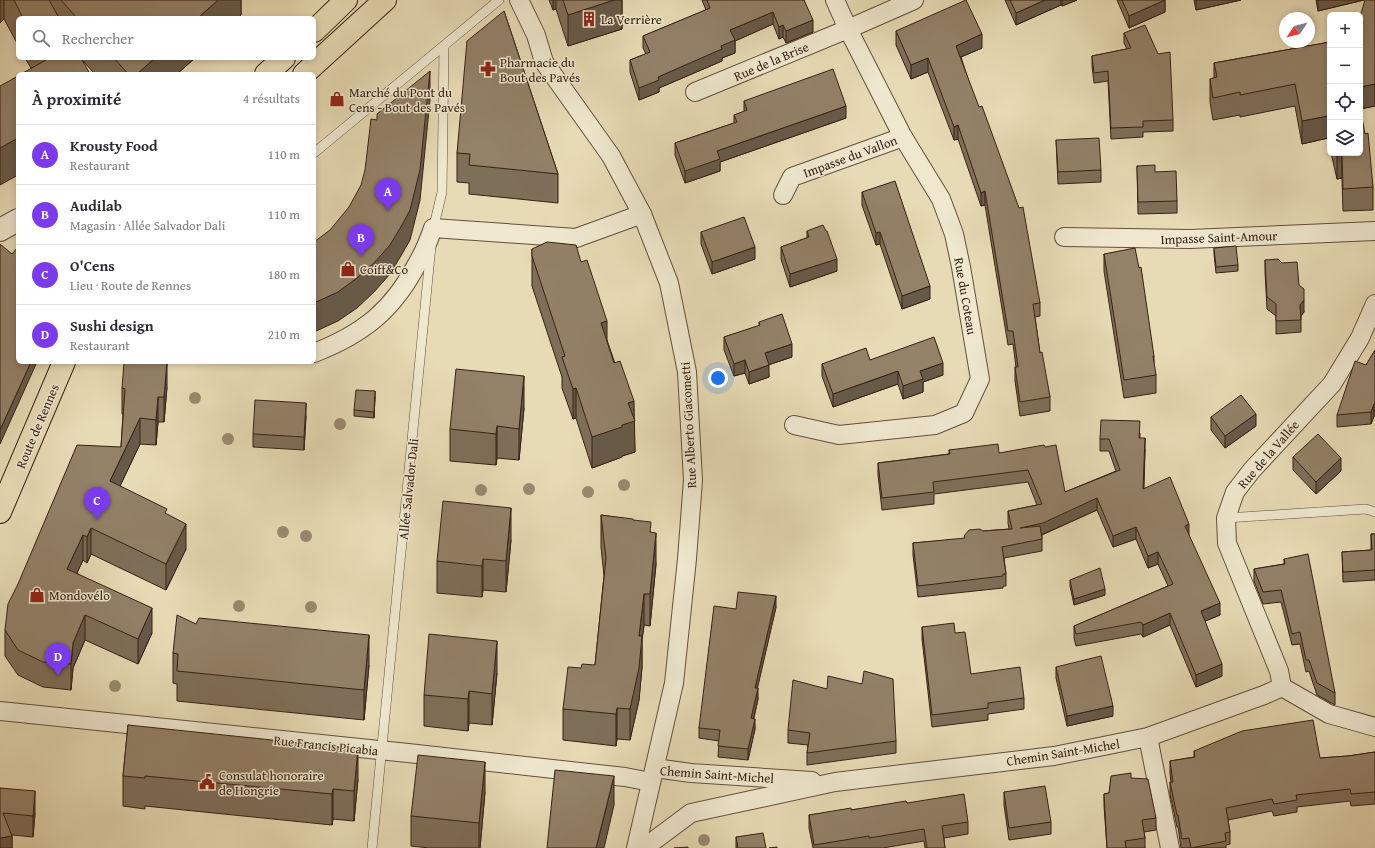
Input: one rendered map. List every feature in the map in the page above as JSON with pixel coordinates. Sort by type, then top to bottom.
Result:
[{"type":"main road","points":[[306,72],[385,0]]},
{"type":"main road","points":[[316,29],[340,2]]},
{"type":"main road","points":[[268,72],[282,60]]},
{"type":"main road","name":"Route de Rennes","points":[[0,512],[63,364]]},
{"type":"street","name":"Rue Alberto Giacometti","points":[[519,0],[536,35],[544,62],[611,156],[642,214],[669,283],[687,372],[693,480],[687,558],[674,684],[653,775]]},
{"type":"street","points":[[835,0],[848,29]]},
{"type":"street","name":"Rue de la Brise","points":[[695,92],[914,0]]},
{"type":"street","name":"Rue du Coteau","points":[[794,425],[839,435],[935,426],[964,413],[980,379],[954,234],[941,199],[903,137],[848,29]]},
{"type":"street","name":"Impasse du Vallon","points":[[783,195],[792,177],[903,137]]},
{"type":"street","points":[[433,228],[576,238],[642,214]]},
{"type":"street","points":[[0,230],[16,221]]},
{"type":"street","name":"Allée Salvador Dali","points":[[316,352],[355,333],[388,307],[400,294],[412,274],[433,228]]},
{"type":"street","name":"Impasse Saint-Amour","points":[[1064,237],[1190,239],[1375,231]]},
{"type":"street","name":"Rue de la Vallée","points":[[1282,687],[1279,671],[1227,543],[1226,518],[1235,492],[1252,470],[1332,384],[1360,338],[1375,304]]},
{"type":"street","points":[[1282,687],[1329,714],[1375,727]]},
{"type":"street","name":"Chemin Saint-Michel","points":[[644,848],[691,813],[835,782],[1054,756],[1148,737],[1264,695],[1282,687]]},
{"type":"street","name":"Rue Francis Picabia","points":[[0,711],[382,750],[624,777],[653,775]]},
{"type":"street","points":[[1148,737],[1170,848]]},
{"type":"street","name":"Chemin Saint-Michel","points":[[636,848],[653,775],[691,773],[835,782]]},
{"type":"lane","points":[[316,151],[499,0]]},
{"type":"lane","name":"Allée Salvador Dali","points":[[372,848],[433,228],[442,192],[444,46]]},
{"type":"lane","points":[[1226,518],[1366,509],[1375,512]]},
{"type":"building","points":[[14,0],[49,0],[58,16],[22,16]]},
{"type":"building","points":[[61,0],[218,0],[200,16],[75,16]]},
{"type":"building","points":[[563,0],[614,0],[568,15]]},
{"type":"building","points":[[707,0],[804,0],[813,20],[786,31],[783,25],[779,27],[773,12],[730,30],[735,40],[721,46],[722,49],[658,77],[659,80],[639,88],[630,60],[650,52],[643,36],[710,8]]},
{"type":"building","points":[[966,0],[982,34],[956,46],[979,107],[982,106],[1019,208],[1023,207],[1040,303],[1033,304],[1040,353],[1042,352],[1050,397],[1020,402],[1015,367],[1018,367],[1013,331],[1008,331],[985,191],[981,193],[958,125],[954,127],[928,58],[911,65],[896,31]]},
{"type":"building","points":[[1010,0],[1045,0],[1016,13]]},
{"type":"building","points":[[1122,0],[1165,0],[1129,16]]},
{"type":"building","points":[[1365,0],[1375,0],[1375,84],[1363,86],[1363,12],[1361,12]]},
{"type":"building","points":[[504,11],[558,174],[469,165],[470,154],[457,153],[467,41]]},
{"type":"building","points":[[1145,25],[1158,54],[1170,52],[1173,120],[1143,121],[1143,127],[1111,128],[1108,71],[1094,73],[1092,56],[1131,48],[1124,33]]},
{"type":"building","points":[[1327,43],[1327,116],[1302,121],[1295,84],[1240,95],[1240,92],[1213,98],[1210,79],[1217,77],[1214,63],[1297,48],[1315,48],[1315,45]]},
{"type":"building","points":[[46,60],[82,60],[89,72],[25,72]]},
{"type":"building","points":[[116,60],[153,60],[139,72],[126,72]]},
{"type":"building","points":[[833,69],[846,106],[717,151],[720,159],[685,171],[675,143],[737,122],[734,115],[747,110],[744,101]]},
{"type":"building","points":[[430,71],[420,170],[410,210],[390,245],[374,263],[338,292],[316,302],[316,240],[330,230],[349,207],[361,185],[365,170],[371,119],[377,120],[377,114]]},
{"type":"building","points":[[16,77],[16,139],[0,148],[0,86]]},
{"type":"building","points":[[1363,123],[1365,134],[1368,133],[1373,187],[1343,189],[1342,156],[1363,156]]},
{"type":"building","points":[[1099,138],[1101,170],[1058,172],[1056,140]]},
{"type":"building","points":[[1155,165],[1155,172],[1176,171],[1177,201],[1138,202],[1137,166]]},
{"type":"building","points":[[895,181],[930,286],[902,296],[880,232],[876,233],[862,192]]},
{"type":"building","points":[[744,217],[755,247],[712,262],[701,232]]},
{"type":"building","points":[[823,225],[827,231],[837,259],[790,274],[781,247],[809,237],[807,231]]},
{"type":"building","points":[[547,242],[576,245],[581,262],[587,260],[607,321],[601,323],[614,363],[620,361],[634,401],[628,403],[635,421],[592,437],[576,388],[573,389],[562,357],[565,356],[532,256],[532,249]]},
{"type":"building","points":[[0,244],[12,254],[16,249],[16,364],[30,364],[0,430]]},
{"type":"building","points":[[1236,246],[1238,265],[1216,267],[1214,248]]},
{"type":"building","points":[[1135,248],[1139,268],[1141,267],[1156,375],[1124,380],[1104,254]]},
{"type":"building","points":[[1278,259],[1282,263],[1297,262],[1299,285],[1304,289],[1304,300],[1300,305],[1301,320],[1276,321],[1276,304],[1267,297],[1265,260]]},
{"type":"building","points":[[782,314],[792,344],[765,353],[769,365],[749,372],[745,360],[734,364],[724,337],[760,325],[759,322]]},
{"type":"building","points":[[934,337],[943,363],[920,371],[923,379],[903,386],[898,371],[833,394],[822,364],[866,348],[870,360]]},
{"type":"building","points":[[1375,350],[1375,404],[1371,412],[1337,415],[1355,361],[1366,365]]},
{"type":"building","points":[[124,364],[167,364],[164,397],[158,397],[156,420],[140,418],[110,481],[167,509],[165,513],[186,524],[166,564],[91,528],[87,537],[83,535],[67,569],[152,608],[138,639],[85,615],[73,643],[71,664],[43,662],[18,650],[5,630],[8,604],[18,584],[77,445],[121,447],[125,389],[122,388]]},
{"type":"building","points":[[456,369],[524,376],[519,429],[497,426],[496,434],[450,429]]},
{"type":"building","points":[[356,390],[375,391],[374,412],[354,410]]},
{"type":"building","points":[[1241,395],[1256,414],[1225,436],[1211,417]]},
{"type":"building","points":[[255,400],[306,403],[304,437],[253,434]]},
{"type":"building","points":[[1101,420],[1140,421],[1139,438],[1145,438],[1143,489],[1170,477],[1189,524],[1185,526],[1220,603],[1201,611],[1222,664],[1196,675],[1170,613],[1143,625],[1141,622],[1076,634],[1074,626],[1173,584],[1158,552],[1148,556],[1136,527],[1113,536],[1097,498],[1043,523],[1020,528],[1040,526],[1042,539],[1002,547],[1006,574],[1003,574],[1003,576],[918,586],[913,543],[965,538],[964,536],[969,530],[980,529],[983,531],[1012,529],[1008,511],[1042,504],[1028,470],[933,482],[934,492],[882,498],[878,463],[950,454],[949,450],[998,444],[999,453],[1044,445],[1045,447],[1056,445],[1065,492],[1120,470],[1109,439],[1100,439]]},
{"type":"building","points":[[1318,434],[1341,458],[1316,482],[1293,457]]},
{"type":"building","points":[[443,501],[511,508],[506,561],[483,559],[482,566],[437,561]]},
{"type":"building","points":[[601,515],[651,522],[650,532],[656,533],[650,594],[644,594],[639,636],[642,636],[639,668],[630,709],[617,708],[616,714],[563,709],[568,667],[581,668],[582,664],[595,665],[606,558]]},
{"type":"building","points":[[1371,534],[1375,534],[1375,570],[1343,572],[1342,552],[1372,550]]},
{"type":"building","points":[[1308,554],[1335,693],[1317,683],[1309,660],[1306,660],[1300,632],[1292,634],[1281,590],[1263,592],[1254,569],[1285,564],[1284,559]]},
{"type":"building","points":[[1100,568],[1105,589],[1074,599],[1070,580]]},
{"type":"building","points":[[738,592],[776,596],[755,688],[758,688],[751,718],[755,719],[748,749],[718,746],[720,730],[699,728],[714,606],[736,609]]},
{"type":"building","points":[[177,615],[196,624],[199,618],[369,635],[364,690],[177,671],[178,654],[173,653]]},
{"type":"building","points":[[954,623],[955,633],[965,632],[971,674],[1020,667],[1024,698],[988,703],[988,708],[932,715],[922,627]]},
{"type":"building","points":[[429,634],[497,641],[492,694],[469,691],[468,699],[424,695]]},
{"type":"building","points":[[1101,656],[1113,706],[1067,716],[1056,667]]},
{"type":"building","points":[[864,671],[893,679],[896,741],[807,753],[810,733],[788,730],[793,680],[827,689],[828,676],[862,684]]},
{"type":"building","points":[[1313,720],[1320,758],[1375,752],[1375,792],[1351,794],[1350,789],[1296,795],[1297,800],[1274,804],[1272,799],[1226,808],[1230,832],[1225,833],[1226,841],[1191,848],[1189,838],[1182,839],[1170,782],[1173,782],[1170,761],[1195,757],[1194,751],[1242,731]]},
{"type":"building","points":[[128,725],[358,749],[354,791],[333,789],[332,794],[145,776],[145,778],[123,776]]},
{"type":"building","points":[[418,755],[485,762],[479,823],[411,816]]},
{"type":"building","points":[[555,770],[614,776],[596,848],[547,848]]},
{"type":"building","points":[[1131,773],[1131,778],[1148,779],[1156,818],[1142,820],[1145,838],[1125,841],[1126,848],[1107,848],[1104,794],[1109,793],[1111,776]]},
{"type":"building","points":[[1045,786],[1051,822],[1009,828],[1004,792]]},
{"type":"building","points":[[0,788],[35,791],[33,816],[3,813],[12,836],[0,838]]},
{"type":"building","points":[[964,794],[968,822],[942,826],[945,848],[927,848],[924,829],[814,845],[809,815],[851,808],[851,810],[906,801],[907,803]]},
{"type":"building","points":[[763,833],[766,848],[738,848],[736,837]]},
{"type":"place","name":"La Verrière","points":[[589,19]]},
{"type":"place","name":"Pharmacie du Bout des Pavés","points":[[488,69]]},
{"type":"place","name":"Marché du Pont du Cens - Bout des Pavés","points":[[337,99]]},
{"type":"place","name":"Krousty Food","points":[[388,211]]},
{"type":"place","name":"Audilab","points":[[361,257]]},
{"type":"place","name":"Coiff&Co","points":[[348,269]]},
{"type":"place","name":"O'Cens","points":[[97,520]]},
{"type":"place","name":"Mondovélo","points":[[37,595]]},
{"type":"place","name":"Sushi design","points":[[58,676]]},
{"type":"place","name":"Consulat honoraire de Hongrie","points":[[207,782]]}]
